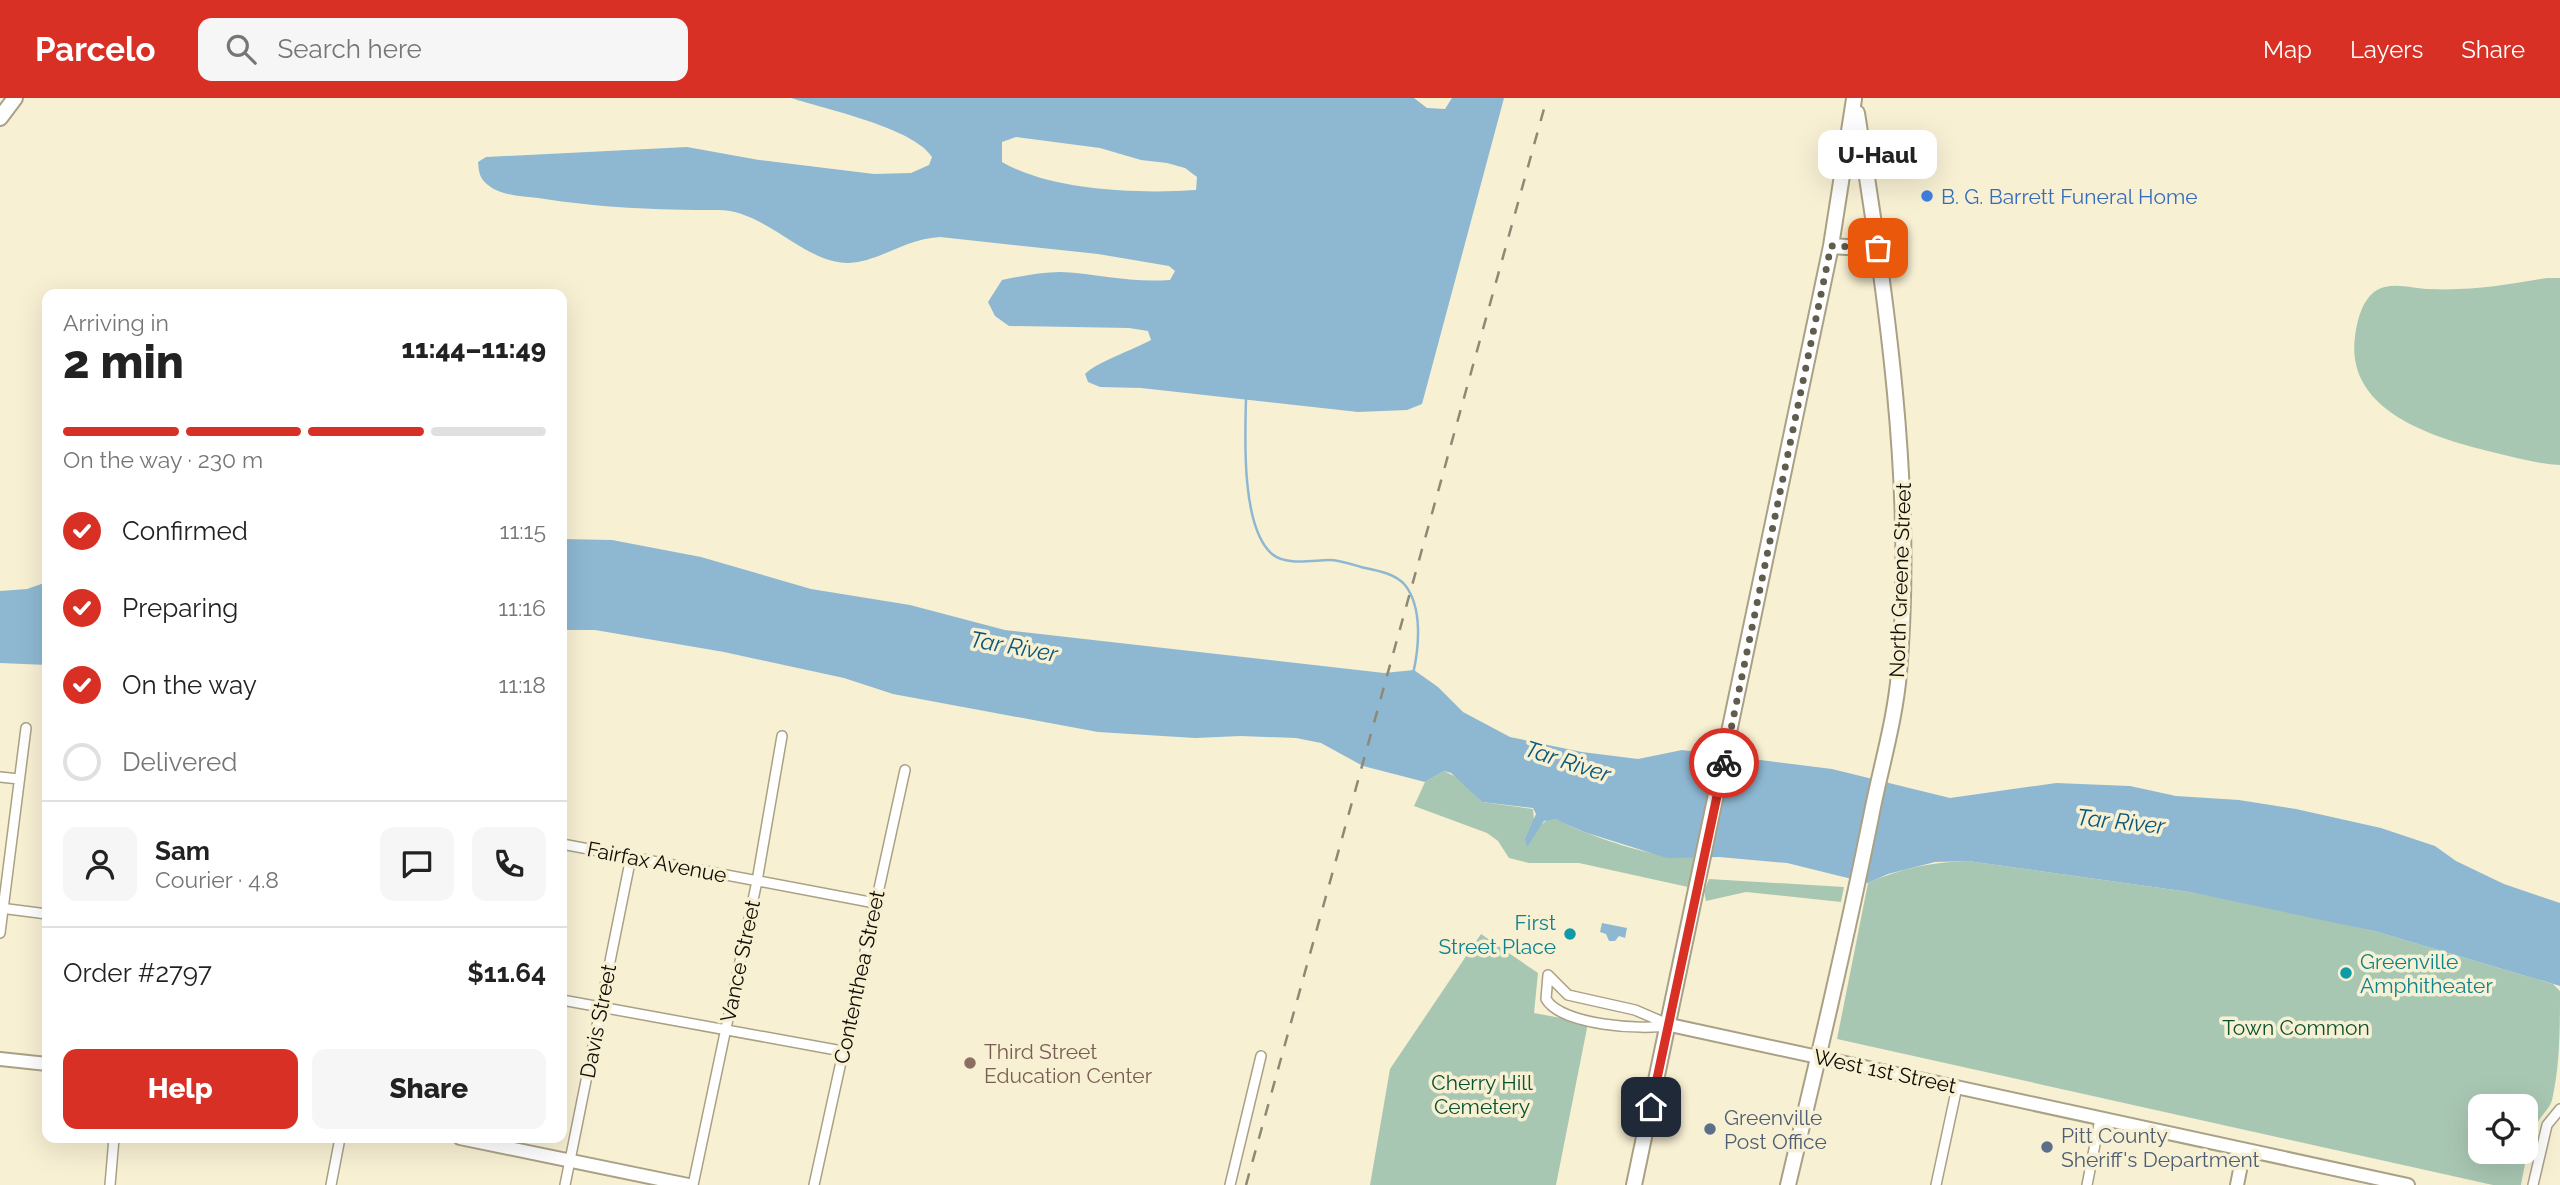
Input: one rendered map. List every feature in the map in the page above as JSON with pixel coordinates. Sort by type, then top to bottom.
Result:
[{"type":"main road","points":[[0,118],[15,98]]},
{"type":"main road","points":[[1634,1185],[1670,1025],[1831,246],[1854,98]]},
{"type":"main road","name":"North Greene Street","points":[[1788,1185],[1855,896],[1899,677],[1905,573],[1903,476],[1878,248],[1854,98]]},
{"type":"main road","points":[[1831,246],[1878,248]]},
{"type":"street","points":[[0,933],[1,908],[26,728]]},
{"type":"street","name":"Vance Street","points":[[690,1185],[726,1032],[757,881],[782,736]]},
{"type":"street","name":"Contenthea Street","points":[[814,1185],[905,770]]},
{"type":"street","points":[[0,777],[19,779]]},
{"type":"street","name":"Fairfax Avenue","points":[[567,845],[875,903]]},
{"type":"street","name":"Davis Street","points":[[565,1185],[631,857]]},
{"type":"street","points":[[1,908],[42,913]]},
{"type":"street","points":[[1548,975],[1565,993],[1650,1015],[1670,1025],[1651,1029],[1558,1012],[1546,999],[1548,975]]},
{"type":"street","points":[[1549,1004],[1565,993]]},
{"type":"street","points":[[567,1001],[842,1051]]},
{"type":"street","points":[[1609,1023],[1612,1006]]},
{"type":"street","name":"West 1st Street","points":[[1670,1025],[2399,1184]]},
{"type":"street","points":[[1230,1185],[1261,1056]]},
{"type":"street","points":[[0,1059],[42,1063]]},
{"type":"street","points":[[1936,1185],[1957,1087]]},
{"type":"street","points":[[2533,1185],[2547,1125],[2560,1109]]},
{"type":"street","points":[[2087,1185],[2100,1119]]},
{"type":"street","points":[[110,1185],[114,1143]]},
{"type":"street","points":[[331,1185],[339,1143]]},
{"type":"street","points":[[488,1143],[690,1185]]},
{"type":"street","points":[[2237,1185],[2244,1150]]},
{"type":"green space","points":[[2560,278],[2560,465],[2534,462],[2445,439],[2398,417],[2379,403],[2364,385],[2356,363],[2355,337],[2364,305],[2377,290],[2396,286],[2430,289],[2474,288]]},
{"type":"green space","points":[[1444,771],[1460,779],[1482,802],[1533,809],[1534,820],[1540,826],[1549,818],[1638,850],[1694,857],[1688,887],[1579,863],[1529,863],[1509,858],[1498,841],[1487,833],[1414,806],[1425,782]]},
{"type":"green space","name":"Town Common","points":[[1968,861],[2189,892],[2374,931],[2553,984],[2560,991],[2557,1074],[2551,1103],[2538,1122],[2538,1094],[2468,1094],[2468,1164],[2525,1164],[2521,1185],[2493,1185],[1837,1039],[1868,883],[1930,864]]},
{"type":"green space","points":[[1709,879],[1844,887],[1841,902],[1746,892],[1706,901],[1704,891]]},
{"type":"green space","name":"Cherry Hill Cemetery","points":[[1481,934],[1538,973],[1534,1013],[1588,1023],[1556,1185],[1370,1185],[1390,1069]]},
{"type":"water","points":[[791,98],[1414,98],[1427,108],[1445,109],[1452,98],[1504,98],[1422,404],[1407,410],[1358,412],[1141,388],[1100,387],[1088,382],[1085,374],[1151,340],[1148,331],[1129,328],[1009,326],[995,316],[988,302],[1002,280],[1061,272],[1141,280],[1170,280],[1175,271],[1169,266],[1098,254],[940,237],[915,242],[861,261],[833,261],[801,247],[753,218],[736,212],[606,206],[512,195],[493,189],[479,172],[478,162],[486,157],[687,147],[759,160],[874,174],[911,173],[929,165],[932,157],[907,137],[868,121]],"holes":[[[1016,137],[1100,148],[1141,160],[1185,168],[1197,177],[1196,190],[1123,191],[1070,185],[1022,172],[1002,162],[1002,142]]]},
{"type":"water","name":"Tar River","points":[[567,539],[612,540],[701,557],[811,589],[910,605],[1005,630],[1384,673],[1414,670],[1438,687],[1463,712],[1510,737],[1582,752],[1638,759],[1682,750],[1832,769],[1950,798],[2056,783],[2130,786],[2176,796],[2239,800],[2296,809],[2381,828],[2435,846],[2456,861],[2504,884],[2560,903],[2560,986],[2374,931],[2189,892],[1968,861],[1935,862],[1888,874],[1868,883],[1787,863],[1719,857],[1667,858],[1584,832],[1555,819],[1544,821],[1527,847],[1525,839],[1536,814],[1533,808],[1482,802],[1451,773],[1444,771],[1425,782],[1363,766],[1321,743],[1296,738],[1195,738],[1098,732],[893,694],[844,678],[724,652],[595,630],[567,630]]},
{"type":"water","points":[[42,584],[42,665],[0,663],[0,591],[27,589]]},
{"type":"water","points":[[1602,923],[1627,928],[1625,938],[1619,936],[1615,941],[1609,941],[1606,934],[1600,932]]},
{"type":"waterway","points":[[1246,399],[1247,481],[1255,524],[1262,541],[1278,558],[1300,562],[1337,561],[1384,573],[1401,581],[1411,594],[1417,616],[1418,640],[1413,674]]},
{"type":"railway","points":[[1246,1185],[1547,98]]},
{"type":"way so far","points":[[1724,763],[1831,246],[1878,248]]},
{"type":"place","name":"B. G. Barrett Funeral Home","points":[[1927,196]]},
{"type":"place","name":"U-Haul","points":[[1878,248]]},
{"type":"place","name":"First Street Place","points":[[1570,934]]},
{"type":"place","name":"Greenville Amphitheater","points":[[2346,973]]},
{"type":"place","name":"Third Street Education Center","points":[[970,1063]]},
{"type":"place","name":"Greenville Post Office","points":[[1710,1129]]},
{"type":"place","name":"Pitt County Sheriff's Department","points":[[2047,1147]]},
{"type":"route","points":[[1651,1107],[1724,763]]}]
